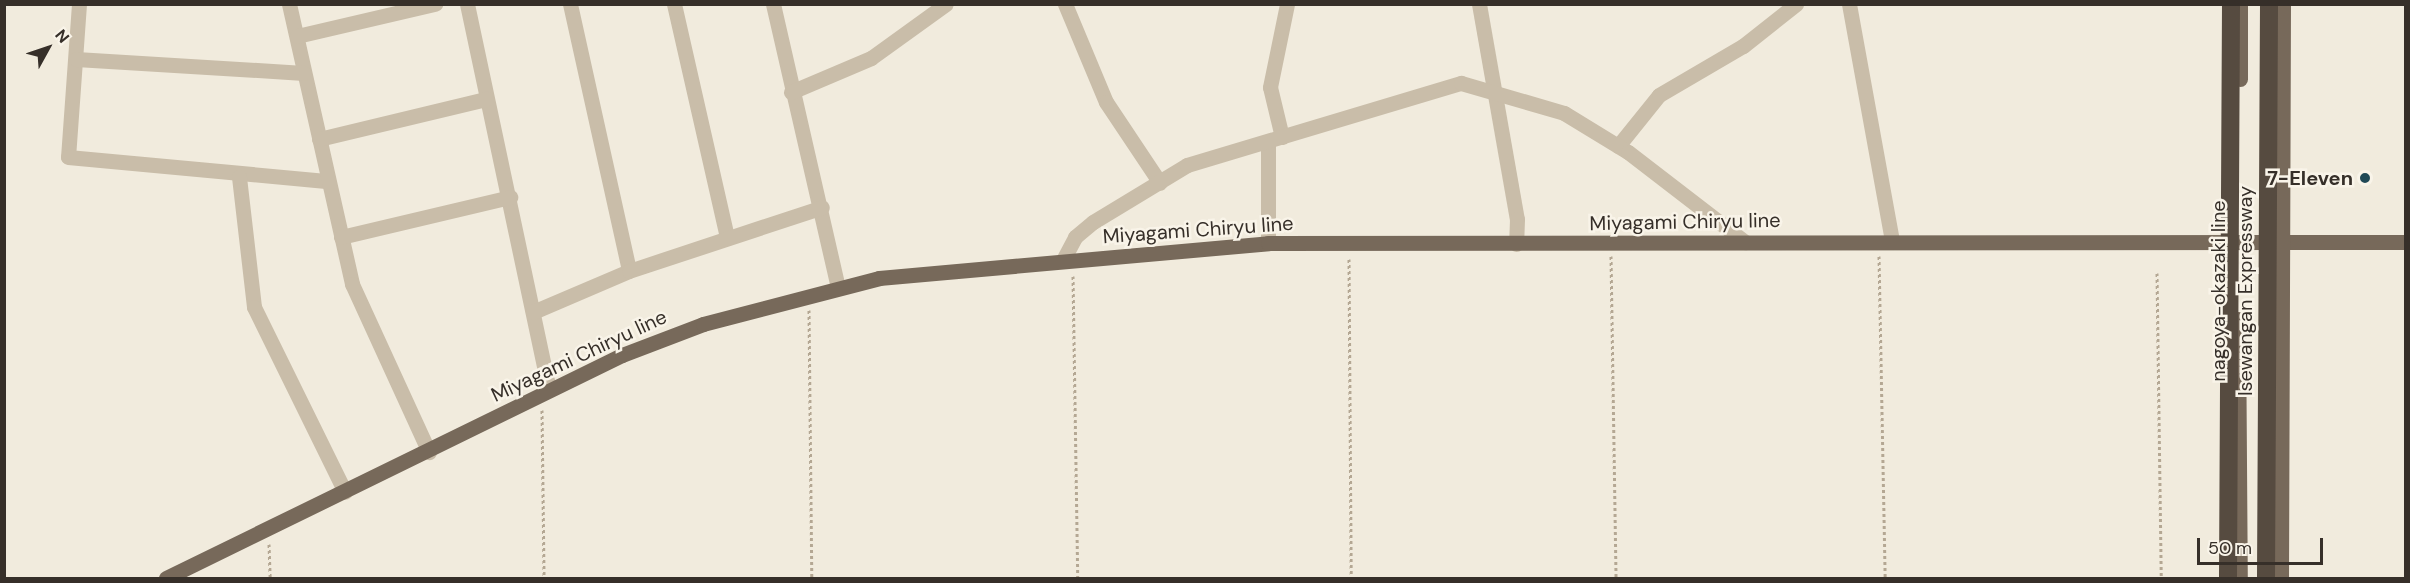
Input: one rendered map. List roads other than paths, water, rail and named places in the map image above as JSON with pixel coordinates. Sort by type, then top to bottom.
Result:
[{"type":"highway","name":"Isewangan Expressway","points":[[2228,579],[2231,4]]},
{"type":"highway","name":"Isewangan Expressway","points":[[2266,579],[2269,4]]},
{"type":"main road","name":"nagoya-okazaki line","points":[[2240,4],[2240,579]]},
{"type":"main road","points":[[2282,579],[2283,4]]},
{"type":"main road","name":"Miyagami Chiryu line","points":[[166,579],[429,452],[549,389],[703,324],[838,287],[964,267],[1268,243],[1611,244],[2281,238],[2406,242]]},
{"type":"street","points":[[79,4],[68,157],[239,177],[326,181]]},
{"type":"street","points":[[289,4],[326,181],[352,284],[429,452]]},
{"type":"street","points":[[297,36],[435,4]]},
{"type":"street","points":[[466,4],[510,197],[549,389]]},
{"type":"street","points":[[570,4],[629,271]]},
{"type":"street","points":[[674,4],[727,238]]},
{"type":"street","points":[[773,4],[791,92],[822,207],[838,287]]},
{"type":"street","points":[[791,92],[871,58],[946,4]]},
{"type":"street","points":[[1065,4],[1106,102],[1160,183]]},
{"type":"street","points":[[1268,243],[1275,139],[1270,87],[1287,4]]},
{"type":"street","points":[[1479,4],[1516,244]]},
{"type":"street","points":[[1618,146],[1659,95],[1743,46],[1796,4]]},
{"type":"street","points":[[1849,4],[1885,241]]},
{"type":"street","points":[[76,59],[304,73]]},
{"type":"street","points":[[1068,260],[1075,237],[1093,222],[1187,165],[1461,84],[1564,113],[1618,146],[1745,242]]},
{"type":"street","points":[[319,139],[486,99]]},
{"type":"street","points":[[239,177],[254,307],[345,492]]},
{"type":"street","points":[[341,237],[510,197]]},
{"type":"street","points":[[533,312],[629,271],[822,207]]},
{"type":"place","name":"7-Eleven","points":[[2365,178]]}]
